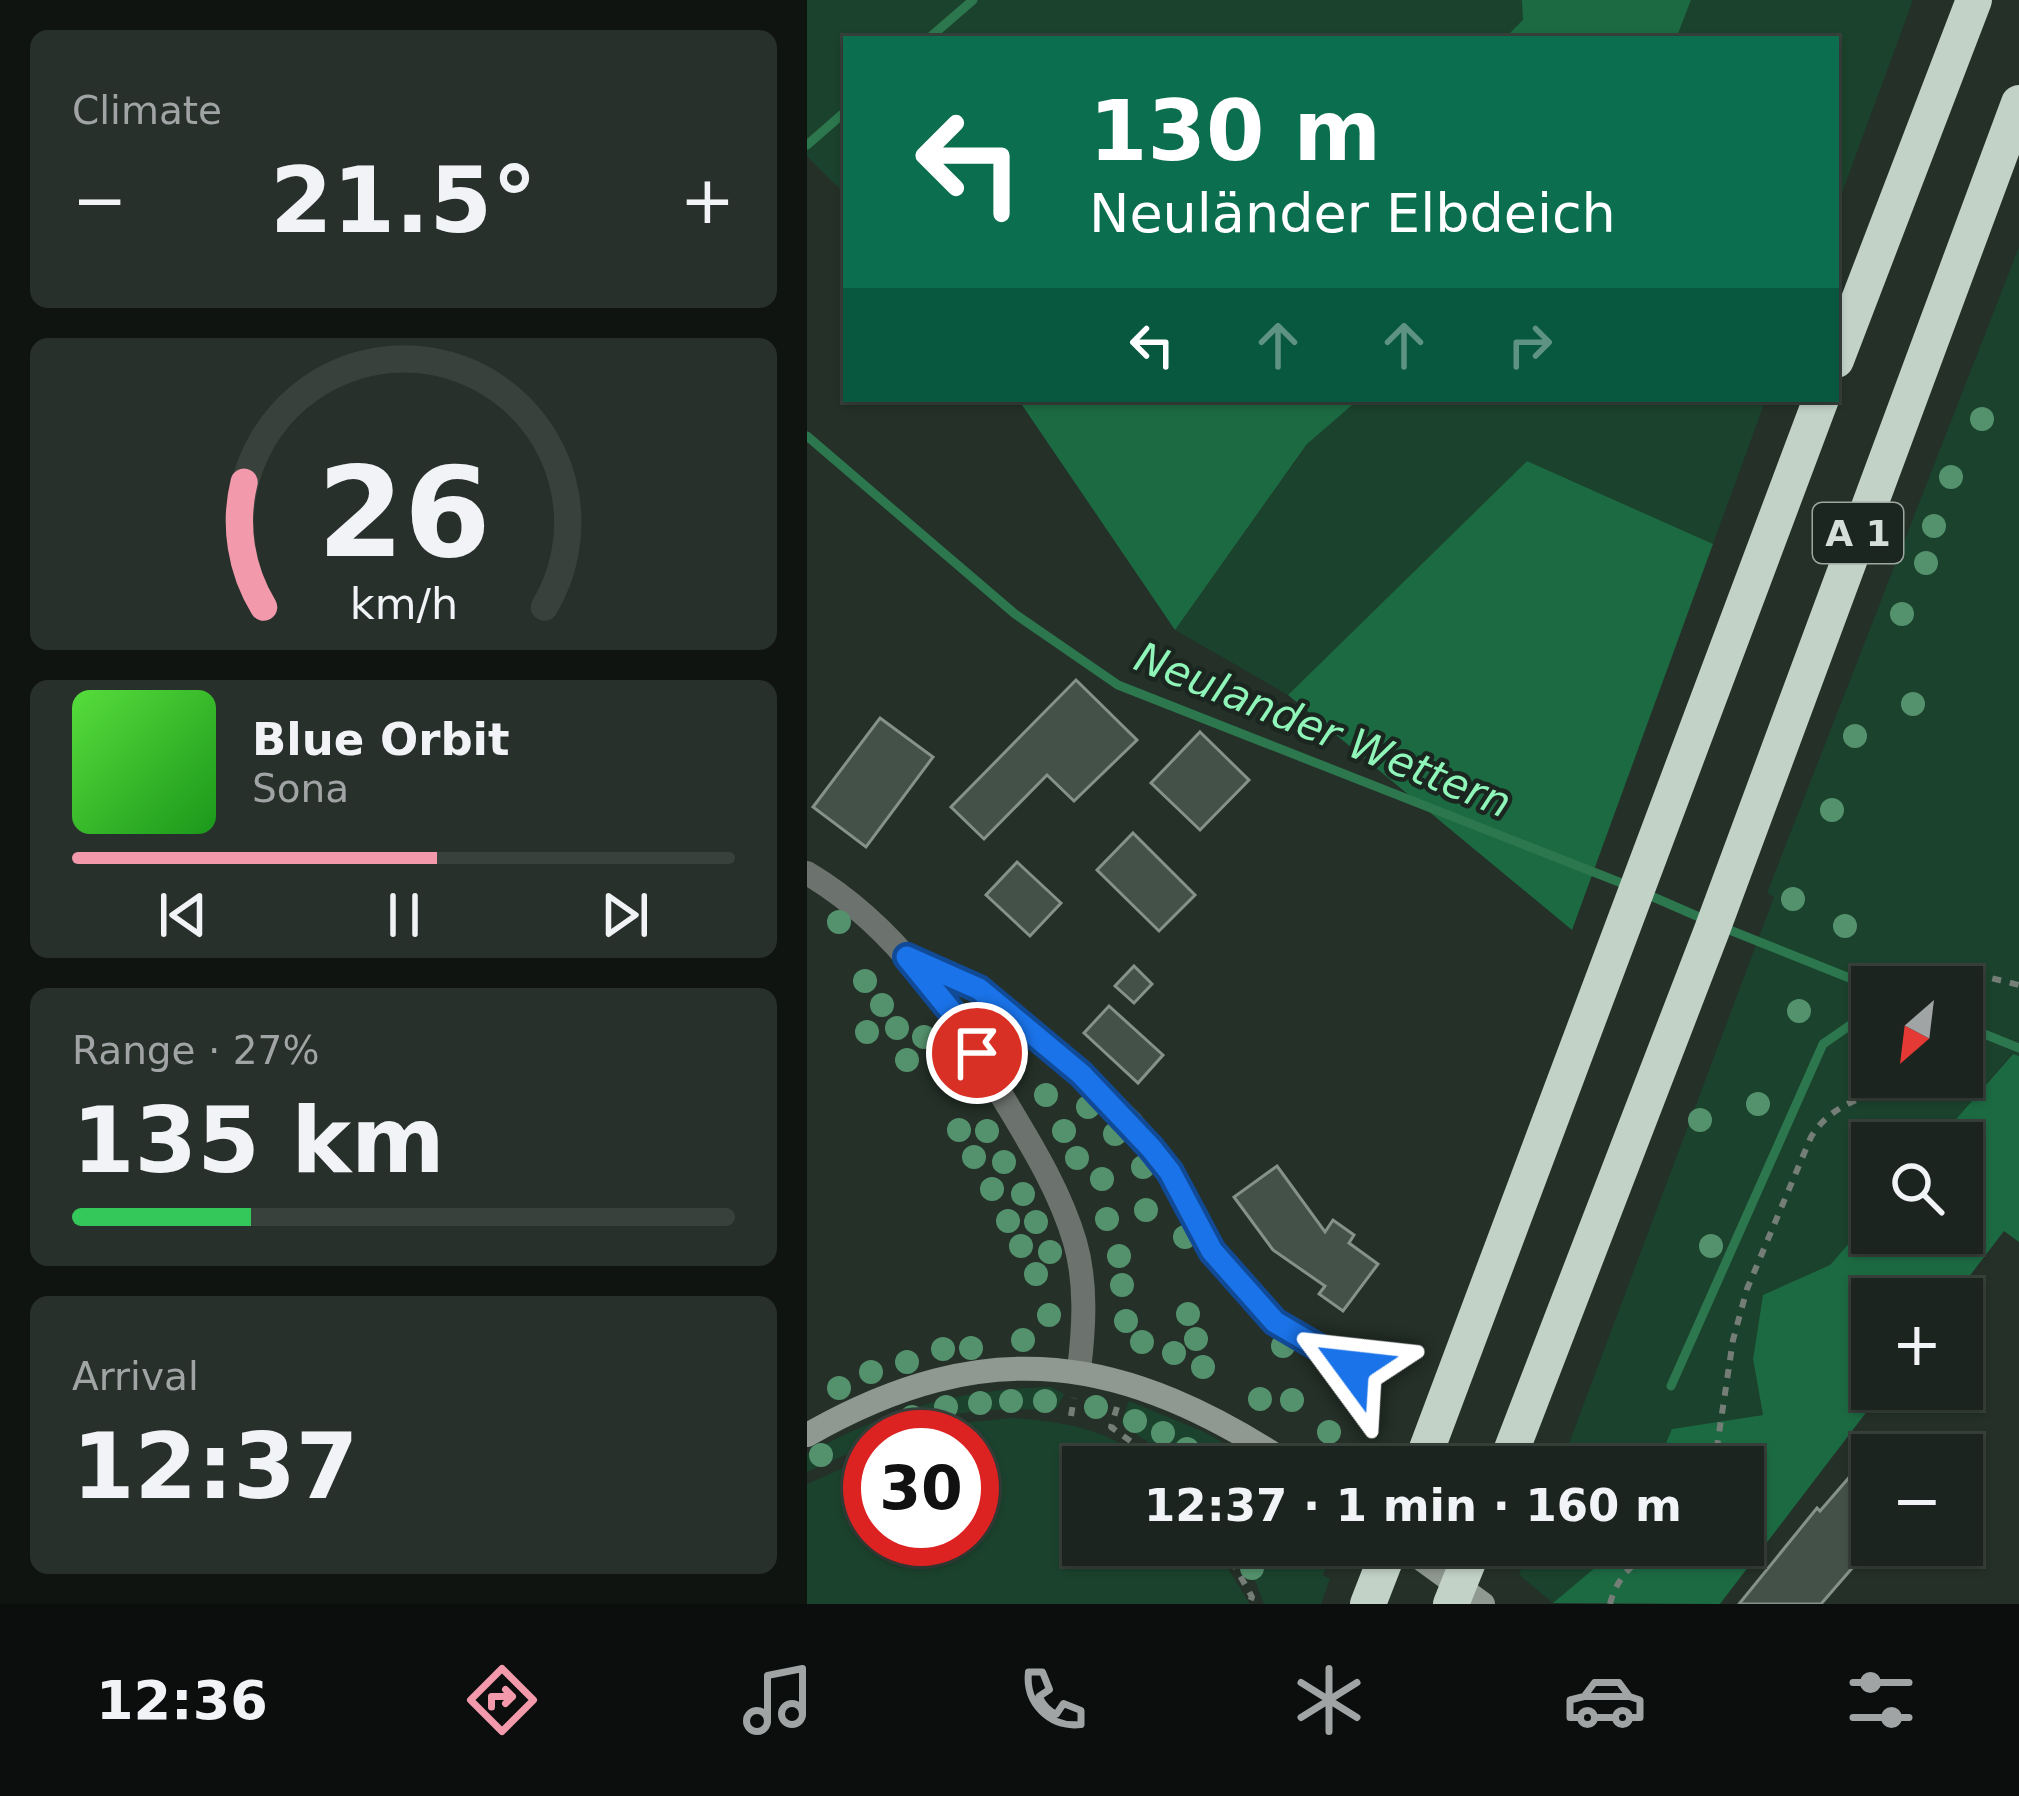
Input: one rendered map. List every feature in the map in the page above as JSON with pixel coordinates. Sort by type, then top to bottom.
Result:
[{"type":"highway","points":[[1839,352],[1974,0]]},
{"type":"highway","name":"A 1","points":[[1513,1446],[1731,880],[2019,103]]},
{"type":"highway","name":"A 1","points":[[1428,1446],[1820,402]]},
{"type":"highway","points":[[1368,1604],[1386,1566]]},
{"type":"highway","points":[[1451,1604],[1466,1566]]},
{"type":"street","points":[[807,873],[850,901],[907,957],[955,1016],[1042,1164],[1062,1204],[1083,1282],[1079,1370]]},
{"type":"street","points":[[907,957],[979,989],[1081,1074],[1132,1124],[1157,1156],[1212,1251],[1275,1322],[1352,1367]]},
{"type":"street","points":[[807,1436],[898,1393],[961,1374],[1026,1367],[1079,1370],[1125,1381],[1228,1424],[1262,1446]]},
{"type":"street","points":[[1418,1566],[1483,1604]]},
{"type":"path","points":[[1983,976],[2019,985]]},
{"type":"path","points":[[1717,1446],[1733,1340],[1747,1289],[1811,1137],[1821,1121],[1858,1098]]},
{"type":"path","points":[[1125,1381],[1111,1427],[1137,1446]]},
{"type":"path","points":[[1233,1566],[1251,1602]]},
{"type":"path","points":[[1610,1604],[1620,1578],[1631,1566]]},
{"type":"green space","points":[[807,0],[1687,0],[1674,36],[843,36],[843,192],[807,156]]},
{"type":"green space","points":[[1522,0],[1691,0],[1677,36],[1507,36],[1523,20]]},
{"type":"green space","points":[[1691,0],[1913,0],[1839,201],[1839,36],[1677,36]]},
{"type":"green space","points":[[2019,247],[2019,1056],[2012,1054],[1983,1088],[1983,966],[1851,966],[1851,1098],[1974,1098],[1953,1122],[1851,1122],[1851,1241],[1830,1265],[1763,1296],[1753,1359],[1763,1415],[1673,1429],[1665,1446],[1568,1446],[1774,897],[1767,893]]},
{"type":"green space","points":[[1020,402],[1356,402],[1307,444],[1175,630]]},
{"type":"green space","points":[[1266,402],[1765,402],[1713,544],[1527,461],[1288,695],[1175,630],[1307,445]]},
{"type":"green space","points":[[1527,461],[1713,544],[1572,930],[1288,695]]},
{"type":"green space","points":[[2013,1054],[2019,1056],[2019,1242],[2004,1231],[1968,1278],[1851,1278],[1851,1410],[1868,1410],[1764,1546],[1764,1446],[1665,1446],[1672,1429],[1763,1415],[1753,1359],[1763,1295],[1830,1265],[1851,1241],[1851,1254],[1983,1254],[1983,1122],[1953,1122],[1974,1098],[1983,1098],[1983,1088]]},
{"type":"green space","points":[[1051,1387],[1064,1394],[1051,1410],[909,1410],[955,1397]]},
{"type":"green space","points":[[1129,1401],[1229,1446],[1153,1446],[1121,1423]]},
{"type":"green space","points":[[999,1419],[1052,1422],[1089,1430],[1125,1446],[1062,1446],[1062,1566],[1226,1566],[1250,1604],[807,1604],[807,1484],[843,1468],[843,1566],[999,1566]]},
{"type":"green space","points":[[843,1436],[843,1456],[807,1472],[807,1454]]},
{"type":"green space","points":[[1246,1566],[1327,1566],[1323,1575],[1330,1579],[1321,1604],[1264,1604]]},
{"type":"green space","points":[[1522,1566],[1597,1566],[1553,1603],[1519,1575]]},
{"type":"green space","points":[[1597,1566],[1749,1566],[1720,1604],[1553,1603]]},
{"type":"building","points":[[1076,680],[1137,740],[1074,801],[1047,775],[984,839],[951,807]]},
{"type":"building","points":[[880,718],[933,757],[866,847],[813,807]]},
{"type":"building","points":[[1200,732],[1249,780],[1200,830],[1151,783]]},
{"type":"building","points":[[1133,833],[1195,895],[1159,931],[1097,870]]},
{"type":"building","points":[[1017,862],[1061,903],[1030,936],[986,895]]},
{"type":"building","points":[[1134,966],[1152,984],[1134,1003],[1115,986]]},
{"type":"building","points":[[1109,1006],[1163,1055],[1138,1083],[1084,1033]]},
{"type":"building","points":[[1277,1166],[1325,1232],[1333,1220],[1354,1235],[1349,1243],[1378,1264],[1343,1311],[1319,1294],[1325,1286],[1273,1250],[1234,1197]]},
{"type":"building","points":[[1851,1475],[1854,1566],[1821,1604],[1739,1604],[1817,1508],[1820,1511]]},
{"type":"waterway","points":[[931,36],[973,0]]},
{"type":"waterway","points":[[807,145],[843,114]]},
{"type":"waterway","name":"Neulander Wettern","points":[[807,436],[1015,614],[1118,685],[1629,886]]},
{"type":"waterway","name":"Neulander Wettern","points":[[1644,893],[1706,920]]},
{"type":"waterway","name":"Neulander Wettern","points":[[1722,927],[1851,979]]},
{"type":"waterway","points":[[1671,1386],[1823,1044],[1851,1025]]},
{"type":"waterway","name":"Neulander Wettern","points":[[1983,1033],[2019,1048]]},
{"type":"route","points":[[977,1053],[955,1016],[907,957],[979,989],[1081,1074],[1132,1124],[1170,1172],[1212,1251],[1275,1322],[1352,1367]]}]
